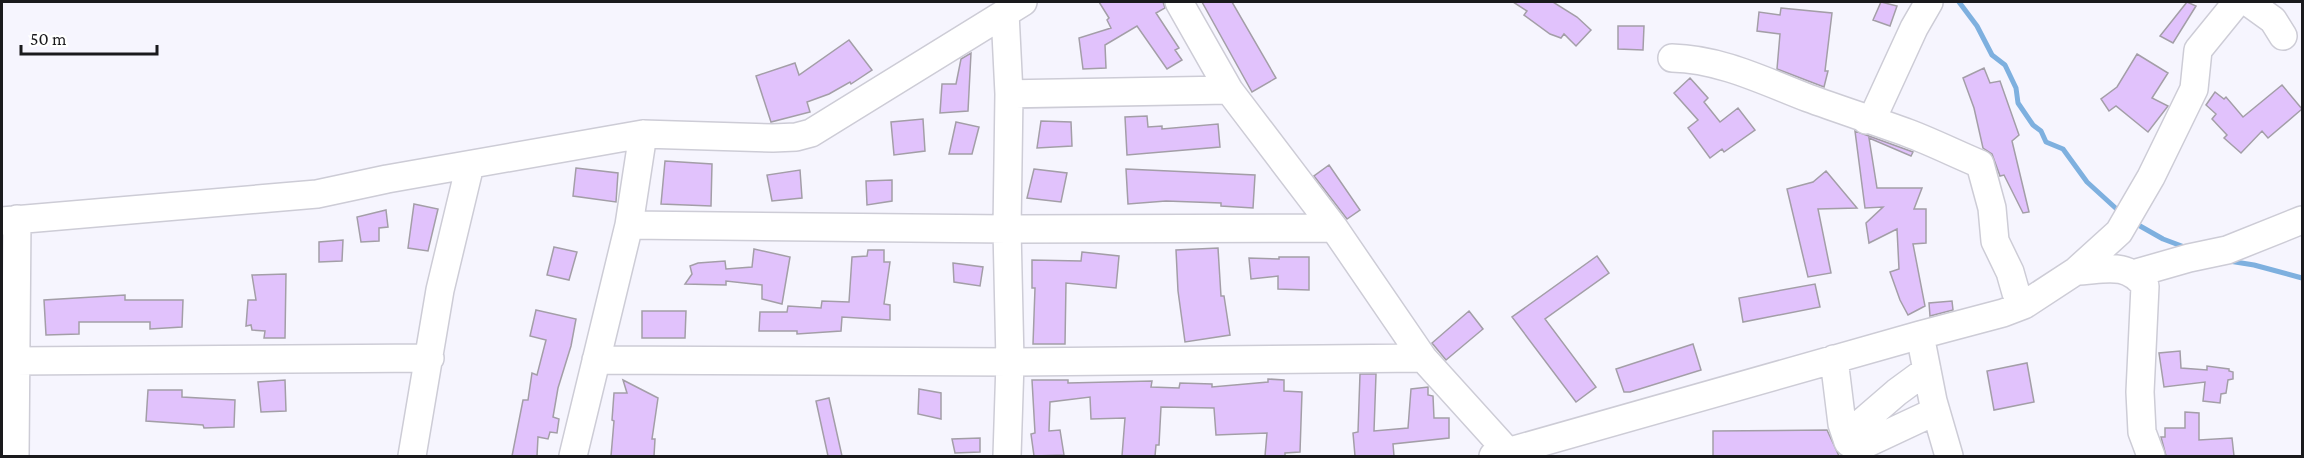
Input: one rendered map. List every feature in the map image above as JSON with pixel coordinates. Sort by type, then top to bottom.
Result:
[{"type":"street","points":[[1179,2],[1229,90],[1334,228],[1423,358],[1501,455],[2003,313],[2026,303],[2076,271],[2111,240],[2133,210],[2194,89],[2198,51],[2237,2]]},
{"type":"street","points":[[1866,120],[1874,115],[1914,28],[1929,2]]},
{"type":"street","points":[[2248,2],[2273,20],[2283,36]]},
{"type":"street","points":[[1007,456],[1010,362],[1007,230],[1008,94],[1014,7]]},
{"type":"street","points":[[15,456],[15,361],[9,220],[318,194],[387,179],[643,134],[773,138],[811,133],[1014,7]]},
{"type":"street","points":[[1672,58],[1689,58],[1732,68],[1866,120],[1910,134],[1980,164],[1992,208],[1995,241],[2010,272],[2016,292],[2026,303]]},
{"type":"street","points":[[1008,94],[1229,90]]},
{"type":"street","points":[[573,456],[629,225],[643,134]]},
{"type":"street","points":[[412,456],[440,290],[470,165]]},
{"type":"street","points":[[2133,273],[2227,250],[2302,220]]},
{"type":"street","points":[[629,225],[1007,230],[1334,228]]},
{"type":"street","points":[[2111,240],[2128,253],[2165,265]]},
{"type":"street","points":[[2076,271],[2125,269],[2133,273],[2145,286],[2140,392],[2142,432],[2151,456]]},
{"type":"street","points":[[1920,335],[1943,453]]},
{"type":"street","points":[[15,361],[430,358]]},
{"type":"street","points":[[597,360],[1010,362],[1423,358]]},
{"type":"street","points":[[1834,359],[1842,424],[1853,447]]},
{"type":"street","points":[[1853,447],[1897,392],[1927,370]]},
{"type":"street","points":[[1853,447],[1936,411]]},
{"type":"building","points":[[1099,2],[1163,2],[1165,8],[1156,13],[1179,48],[1175,50],[1182,60],[1167,69],[1137,26],[1105,45],[1106,68],[1083,69],[1079,38],[1111,28],[1107,20],[1109,18]]},
{"type":"building","points":[[1202,2],[1232,2],[1276,78],[1252,92]]},
{"type":"building","points":[[1513,2],[1553,2],[1577,17],[1591,30],[1576,46],[1564,34],[1561,38],[1550,34],[1524,15],[1527,11]]},
{"type":"building","points":[[1881,2],[1897,6],[1890,26],[1873,20]]},
{"type":"building","points":[[2187,2],[2196,6],[2173,43],[2160,36]]},
{"type":"building","points":[[1781,8],[1832,13],[1825,71],[1828,71],[1824,87],[1777,69],[1780,34],[1757,31],[1759,12],[1780,15]]},
{"type":"building","points":[[1618,26],[1644,26],[1643,50],[1618,49]]},
{"type":"building","points":[[849,40],[872,70],[851,84],[850,82],[829,94],[807,102],[810,112],[771,122],[756,76],[795,63],[799,75]]},
{"type":"building","points":[[971,53],[968,111],[940,113],[942,84],[956,84],[961,59]]},
{"type":"building","points":[[2137,54],[2168,73],[2152,98],[2168,106],[2148,132],[2116,106],[2109,111],[2101,99],[2117,87]]},
{"type":"building","points":[[1984,68],[1990,83],[2000,81],[2019,135],[2012,141],[2029,212],[2023,213],[2004,175],[2000,176],[1992,154],[1983,148],[1974,108],[1963,78]]},
{"type":"building","points":[[1690,78],[1708,98],[1704,102],[1720,122],[1738,108],[1755,130],[1724,152],[1722,149],[1710,158],[1688,128],[1698,120],[1674,93]]},
{"type":"building","points":[[2282,85],[2302,109],[2268,138],[2262,131],[2241,153],[2224,138],[2227,135],[2212,119],[2216,114],[2206,105],[2215,92],[2224,99],[2226,97],[2243,117]]},
{"type":"building","points":[[1147,116],[1148,127],[1162,126],[1162,129],[1218,124],[1220,147],[1127,155],[1125,117]]},
{"type":"building","points":[[923,119],[925,151],[894,155],[891,122]]},
{"type":"building","points":[[1041,121],[1071,122],[1072,146],[1037,148]]},
{"type":"building","points":[[956,122],[979,127],[972,154],[949,154]]},
{"type":"building","points":[[1855,131],[1913,152],[1911,156],[1869,138],[1877,188],[1922,188],[1914,209],[1926,209],[1926,243],[1913,244],[1925,306],[1908,315],[1890,272],[1899,269],[1897,229],[1869,243],[1866,223],[1883,207],[1865,208]]},
{"type":"building","points":[[665,161],[712,164],[711,206],[661,204]]},
{"type":"building","points":[[1329,165],[1360,210],[1347,219],[1314,176]]},
{"type":"building","points":[[576,168],[618,173],[616,202],[573,196]]},
{"type":"building","points":[[1034,169],[1067,173],[1061,202],[1027,198]]},
{"type":"building","points":[[1126,169],[1255,175],[1253,208],[1221,206],[1221,203],[1166,201],[1128,204]]},
{"type":"building","points":[[800,170],[802,198],[772,201],[767,175]]},
{"type":"building","points":[[1826,171],[1857,208],[1818,209],[1831,273],[1808,277],[1787,189],[1813,182]]},
{"type":"building","points":[[892,180],[892,201],[867,205],[866,181]]},
{"type":"building","points":[[414,204],[438,209],[428,251],[408,248]]},
{"type":"building","points":[[386,210],[388,227],[379,228],[379,241],[361,242],[357,217]]},
{"type":"building","points":[[343,240],[342,261],[319,262],[319,242]]},
{"type":"building","points":[[554,247],[577,252],[569,280],[547,275]]},
{"type":"building","points":[[1218,248],[1221,296],[1224,296],[1230,335],[1185,342],[1178,291],[1176,250]]},
{"type":"building","points":[[754,249],[790,257],[782,304],[762,299],[762,285],[726,281],[726,285],[685,284],[692,274],[690,266],[698,263],[725,261],[726,269],[752,267]]},
{"type":"building","points":[[868,250],[884,250],[884,262],[890,262],[884,304],[890,305],[890,320],[842,317],[841,331],[797,334],[797,331],[759,331],[760,312],[787,312],[788,306],[821,308],[822,301],[849,302],[852,257],[867,256]]},
{"type":"building","points":[[1082,252],[1119,256],[1116,288],[1066,283],[1065,344],[1033,344],[1035,288],[1032,288],[1032,260],[1081,261]]},
{"type":"building","points":[[1597,256],[1609,273],[1545,319],[1596,387],[1576,402],[1512,317]]},
{"type":"building","points":[[1279,257],[1309,257],[1309,290],[1278,289],[1278,276],[1251,279],[1249,258],[1279,259]]},
{"type":"building","points":[[953,263],[983,267],[980,286],[954,282]]},
{"type":"building","points":[[286,274],[285,338],[264,338],[265,331],[252,330],[251,325],[246,326],[248,300],[256,300],[252,275]]},
{"type":"building","points":[[1815,284],[1820,307],[1743,322],[1739,298]]},
{"type":"building","points":[[125,295],[125,300],[183,300],[182,327],[150,329],[150,322],[79,322],[79,334],[46,335],[44,300]]},
{"type":"building","points":[[1952,301],[1953,310],[1930,316],[1929,303]]},
{"type":"building","points":[[536,310],[576,319],[553,417],[559,419],[557,433],[550,432],[548,439],[538,437],[537,456],[512,456],[523,400],[528,400],[532,373],[537,375],[546,340],[530,336]]},
{"type":"building","points":[[642,311],[686,311],[685,338],[642,338]]},
{"type":"building","points":[[1469,311],[1483,329],[1446,360],[1432,343]]},
{"type":"building","points":[[1693,344],[1701,370],[1624,392],[1616,369]]},
{"type":"building","points":[[2180,351],[2181,368],[2207,370],[2207,366],[2229,369],[2233,372],[2233,379],[2228,380],[2226,393],[2221,394],[2220,403],[2203,401],[2205,382],[2164,387],[2159,353]]},
{"type":"building","points":[[2027,363],[2034,402],[1994,410],[1987,371]]},
{"type":"building","points":[[1360,374],[1376,374],[1374,431],[1408,428],[1411,389],[1428,387],[1428,395],[1433,396],[1434,418],[1449,418],[1449,438],[1393,444],[1394,456],[1355,456],[1353,433],[1358,432]]},
{"type":"building","points":[[1268,379],[1284,380],[1284,391],[1302,392],[1300,452],[1285,453],[1285,456],[1265,456],[1267,433],[1216,435],[1214,408],[1161,407],[1159,445],[1156,445],[1155,456],[1122,456],[1125,418],[1091,419],[1090,397],[1050,402],[1049,431],[1060,430],[1064,455],[1034,456],[1031,434],[1035,433],[1032,380],[1068,380],[1068,383],[1152,381],[1151,387],[1179,388],[1180,383],[1212,384],[1212,387],[1268,382]]},
{"type":"building","points":[[285,380],[286,411],[261,412],[258,382]]},
{"type":"building","points":[[623,380],[658,398],[652,439],[655,439],[654,456],[611,456],[614,393],[627,393]]},
{"type":"building","points":[[919,389],[941,393],[941,419],[918,414]]},
{"type":"building","points":[[148,390],[182,390],[182,397],[235,400],[234,427],[204,428],[203,425],[146,421]]},
{"type":"building","points":[[829,398],[842,456],[828,456],[816,401]]},
{"type":"building","points":[[2185,412],[2199,413],[2199,440],[2232,438],[2234,456],[2166,456],[2161,437],[2165,437],[2165,428],[2185,428]]},
{"type":"building","points":[[1827,430],[1839,456],[1713,456],[1713,431]]},
{"type":"building","points":[[980,438],[980,452],[955,453],[952,439]]},
{"type":"waterway","points":[[1959,2],[1977,26],[1992,55],[2005,65],[2016,88],[2018,103],[2033,125],[2041,131],[2046,142],[2063,149],[2087,182],[2121,213]]},
{"type":"waterway","points":[[2133,222],[2163,239],[2187,248]]},
{"type":"waterway","points":[[2229,261],[2302,278]]}]
